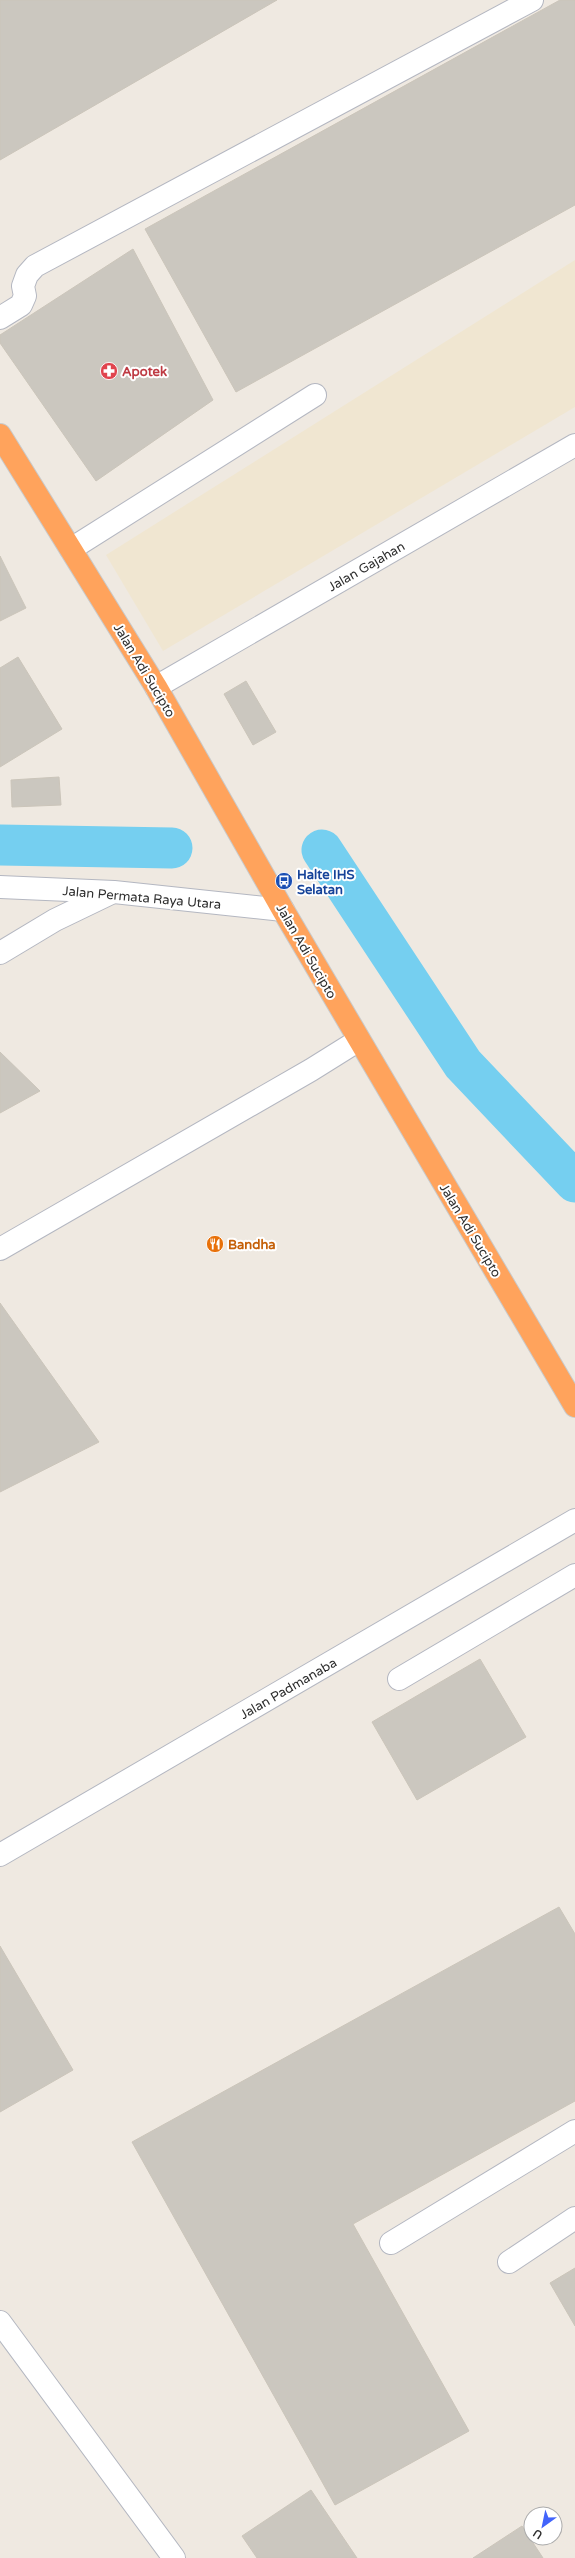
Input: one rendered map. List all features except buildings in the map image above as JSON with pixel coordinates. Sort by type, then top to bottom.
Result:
[{"type":"highway","name":"Jalan Adi Sucipto","points":[[0,435],[6,456],[71,549],[156,688],[283,910],[575,1406]]},
{"type":"street","points":[[0,318],[21,305],[25,296],[23,286],[27,275],[35,266],[532,0]]},
{"type":"street","points":[[71,549],[315,395]]},
{"type":"street","name":"Jalan Gajahan","points":[[156,688],[575,445]]},
{"type":"street","name":"Jalan Permata Raya Utara","points":[[0,887],[114,892],[283,910]]},
{"type":"street","points":[[0,953],[55,920],[114,892]]},
{"type":"street","points":[[0,1249],[311,1070],[359,1040]]},
{"type":"street","name":"Jalan Padmanaba","points":[[0,1855],[575,1520]]},
{"type":"street","points":[[399,1679],[575,1575]]},
{"type":"street","points":[[391,2243],[575,2131]]},
{"type":"street","points":[[509,2262],[575,2218]]},
{"type":"street","points":[[0,2322],[174,2558]]},
{"type":"shaded area","points":[[575,260],[575,407],[163,651],[106,555]]},
{"type":"waterway","points":[[0,845],[172,848]]},
{"type":"waterway","points":[[322,850],[463,1064],[575,1182]]},
{"type":"place","name":"Apotek","points":[[109,371]]},
{"type":"place","name":"Halte IHS Selatan","points":[[284,881]]},
{"type":"place","name":"Bandha","points":[[215,1244]]}]
